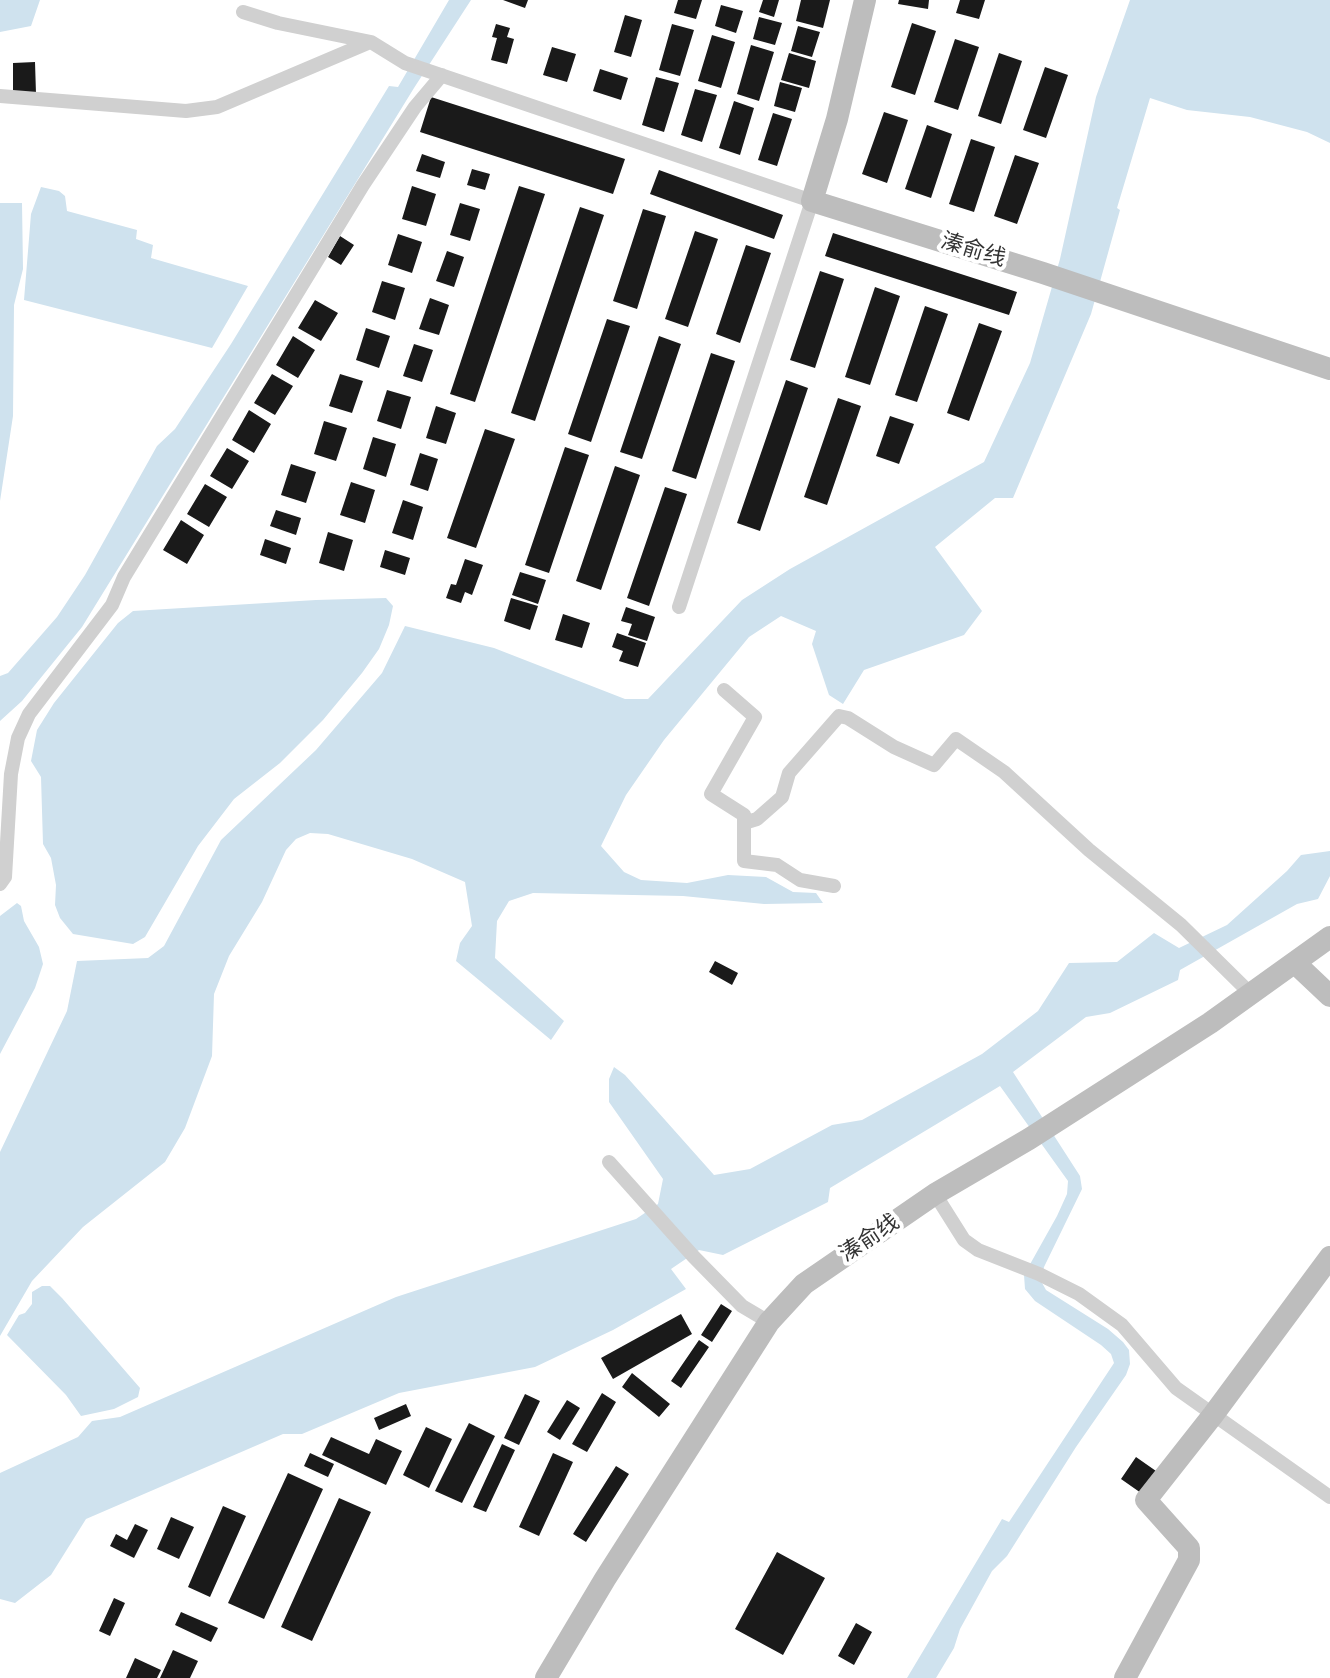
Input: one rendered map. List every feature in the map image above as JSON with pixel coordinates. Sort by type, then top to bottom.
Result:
[{"type":"main road","points":[[812,201],[837,119],[865,0]]},
{"type":"main road","name":"溱俞线","points":[[812,201],[1043,273],[1330,369]]},
{"type":"main road","name":"溱俞线","points":[[546,1678],[605,1579],[769,1322],[804,1284],[935,1194],[1029,1139],[1251,994],[1330,937]]},
{"type":"main road","points":[[1295,963],[1330,996]]},
{"type":"main road","points":[[1125,1678],[1189,1560],[1189,1548],[1146,1500],[1330,1257]]},
{"type":"street","points":[[243,12],[278,23],[371,42],[405,63],[812,201],[679,607]]},
{"type":"street","points":[[0,96],[186,111],[217,107],[371,42]]},
{"type":"street","points":[[0,884],[5,877],[11,774],[18,738],[29,714],[112,605],[124,577],[363,185],[437,73]]},
{"type":"street","points":[[724,690],[755,717],[711,794],[744,815],[744,861],[777,865],[800,880],[834,886]]},
{"type":"street","points":[[744,823],[757,819],[782,797],[789,773],[839,716],[934,765],[956,739],[1004,772],[1089,850],[1181,925],[1251,994]]},
{"type":"street","points":[[609,1162],[742,1306],[769,1322]]},
{"type":"street","points":[[935,1194],[964,1240],[978,1250],[1079,1294],[1122,1325],[1176,1388],[1330,1497]]},
{"type":"water","points":[[0,0],[40,0],[31,26],[0,32]]},
{"type":"water","points":[[449,0],[471,0],[82,627],[22,701],[0,721],[0,676],[8,673],[57,617],[85,575],[157,446],[175,429],[231,344],[389,86],[398,87]]},
{"type":"water","points":[[1130,0],[1330,0],[1330,143],[1307,132],[1250,117],[1187,110],[1150,98],[1117,208],[1120,210],[1091,314],[1013,498],[995,498],[935,547],[982,611],[964,635],[864,670],[843,704],[829,695],[812,644],[816,631],[781,616],[749,637],[664,740],[626,795],[601,846],[624,872],[641,880],[687,883],[728,875],[766,877],[793,892],[816,893],[823,903],[764,904],[683,896],[533,893],[509,901],[497,921],[495,958],[564,1021],[551,1040],[456,961],[460,943],[472,926],[465,882],[412,859],[328,834],[310,833],[296,839],[286,850],[262,902],[229,956],[214,994],[212,1056],[185,1128],[165,1162],[83,1227],[32,1281],[0,1336],[0,1152],[67,1011],[77,961],[148,958],[164,946],[221,840],[316,750],[382,673],[405,626],[494,648],[625,699],[648,699],[742,600],[790,569],[984,462],[1030,363],[1060,259],[1096,97]]},
{"type":"water","points":[[41,187],[59,191],[65,196],[67,211],[137,230],[136,239],[153,245],[151,258],[248,286],[212,348],[24,300],[31,214]]},
{"type":"water","points":[[0,203],[22,203],[23,269],[14,305],[13,416],[0,501]]},
{"type":"water","points":[[386,598],[393,606],[389,625],[379,649],[362,673],[323,720],[280,763],[234,799],[198,846],[145,937],[133,944],[73,934],[60,918],[55,905],[56,885],[51,858],[43,844],[41,777],[31,761],[37,730],[54,703],[118,623],[133,611]]},
{"type":"water","points":[[1330,851],[1330,876],[1318,899],[1297,904],[1180,970],[1178,980],[1110,1013],[1086,1017],[1013,1072],[1080,1176],[1082,1189],[1044,1267],[1041,1281],[1046,1290],[1123,1342],[1129,1350],[1130,1364],[1126,1375],[1007,1556],[992,1571],[936,1678],[907,1678],[1002,1519],[1009,1522],[1114,1363],[1111,1354],[1101,1345],[1035,1301],[1025,1289],[1024,1275],[1057,1216],[1067,1194],[1068,1181],[1000,1086],[830,1188],[828,1202],[723,1255],[699,1250],[671,1269],[686,1289],[613,1330],[535,1367],[399,1393],[302,1434],[283,1434],[86,1519],[51,1575],[15,1603],[0,1599],[0,1473],[78,1437],[92,1421],[120,1417],[396,1297],[636,1219],[658,1204],[663,1179],[609,1102],[609,1079],[614,1067],[625,1075],[714,1175],[750,1169],[832,1125],[862,1120],[982,1054],[1038,1011],[1069,963],[1117,962],[1154,933],[1179,948],[1227,925],[1301,855]]},
{"type":"water","points":[[17,903],[39,947],[43,964],[35,988],[0,1054],[0,916]]},
{"type":"water","points":[[42,1286],[50,1286],[62,1298],[140,1388],[138,1397],[114,1409],[81,1416],[66,1395],[7,1335],[19,1315],[32,1304],[32,1292]]},
{"type":"building","points":[[503,0],[528,0],[525,8]]},
{"type":"building","points":[[678,0],[702,0],[696,19],[674,13]]},
{"type":"building","points":[[763,0],[779,0],[774,17],[759,12]]},
{"type":"building","points":[[801,0],[830,0],[823,28],[796,21]]},
{"type":"building","points":[[899,0],[929,0],[928,9],[898,4]]},
{"type":"building","points":[[960,0],[985,0],[979,19],[956,13]]},
{"type":"building","points":[[721,5],[743,11],[736,33],[715,26]]},
{"type":"building","points":[[625,15],[642,20],[631,57],[614,52]]},
{"type":"building","points":[[759,17],[782,23],[775,45],[753,39]]},
{"type":"building","points":[[912,23],[936,31],[915,95],[891,87]]},
{"type":"building","points":[[496,24],[510,28],[507,37],[514,39],[507,64],[491,60],[497,38],[492,37]]},
{"type":"building","points":[[672,24],[694,30],[680,76],[659,70]]},
{"type":"building","points":[[798,26],[820,32],[812,57],[791,51]]},
{"type":"building","points":[[712,35],[735,42],[721,88],[698,81]]},
{"type":"building","points":[[955,39],[979,47],[958,110],[934,102]]},
{"type":"building","points":[[751,45],[774,52],[759,101],[737,94]]},
{"type":"building","points":[[552,47],[576,54],[567,82],[543,75]]},
{"type":"building","points":[[789,53],[816,61],[809,88],[781,80]]},
{"type":"building","points":[[999,53],[1022,61],[1001,124],[978,116]]},
{"type":"building","points":[[35,62],[36,94],[13,94],[13,63]]},
{"type":"building","points":[[1045,67],[1068,75],[1046,138],[1023,130]]},
{"type":"building","points":[[600,69],[628,78],[621,100],[593,91]]},
{"type":"building","points":[[656,77],[679,83],[664,132],[642,125]]},
{"type":"building","points":[[780,82],[802,88],[795,112],[774,106]]},
{"type":"building","points":[[695,89],[717,95],[702,142],[681,135]]},
{"type":"building","points":[[431,97],[625,159],[613,194],[420,132]]},
{"type":"building","points":[[734,101],[754,108],[740,155],[719,148]]},
{"type":"building","points":[[884,112],[908,120],[887,183],[862,174]]},
{"type":"building","points":[[773,113],[792,119],[777,166],[758,160]]},
{"type":"building","points":[[927,125],[952,134],[931,198],[905,189]]},
{"type":"building","points":[[971,139],[995,147],[974,212],[949,204]]},
{"type":"building","points":[[422,154],[445,162],[440,178],[416,171]]},
{"type":"building","points":[[1015,155],[1039,163],[1017,224],[994,216]]},
{"type":"building","points":[[472,169],[490,174],[485,190],[467,185]]},
{"type":"building","points":[[659,170],[783,215],[774,239],[650,194]]},
{"type":"building","points":[[412,186],[436,194],[426,226],[402,219]]},
{"type":"building","points":[[519,186],[545,194],[475,402],[450,394]]},
{"type":"building","points":[[460,203],[480,209],[470,241],[450,235]]},
{"type":"building","points":[[580,207],[604,215],[535,421],[511,413]]},
{"type":"building","points":[[643,209],[666,216],[637,309],[613,301]]},
{"type":"building","points":[[695,231],[718,239],[688,327],[665,319]]},
{"type":"building","points":[[833,233],[1017,292],[1009,315],[825,256]]},
{"type":"building","points":[[398,234],[422,242],[412,273],[388,265]]},
{"type":"building","points":[[340,236],[354,245],[341,265],[328,257]]},
{"type":"building","points":[[746,245],[771,253],[740,343],[716,334]]},
{"type":"building","points":[[447,251],[464,257],[454,287],[436,281]]},
{"type":"building","points":[[820,271],[844,279],[815,368],[790,360]]},
{"type":"building","points":[[382,281],[405,288],[395,320],[372,312]]},
{"type":"building","points":[[875,287],[900,296],[870,385],[845,377]]},
{"type":"building","points":[[430,298],[449,305],[439,335],[419,329]]},
{"type":"building","points":[[315,300],[338,313],[321,341],[298,328]]},
{"type":"building","points":[[925,306],[948,314],[917,402],[895,395]]},
{"type":"building","points":[[607,319],[630,326],[591,442],[568,434]]},
{"type":"building","points":[[979,323],[1002,331],[969,421],[947,413]]},
{"type":"building","points":[[366,328],[390,336],[379,368],[356,360]]},
{"type":"building","points":[[293,336],[315,350],[298,378],[276,365]]},
{"type":"building","points":[[659,336],[681,344],[642,459],[620,452]]},
{"type":"building","points":[[414,344],[433,350],[422,382],[403,376]]},
{"type":"building","points":[[711,353],[735,361],[696,479],[672,471]]},
{"type":"building","points":[[272,374],[293,386],[275,415],[254,403]]},
{"type":"building","points":[[340,374],[363,381],[352,413],[329,406]]},
{"type":"building","points":[[786,380],[808,388],[760,531],[737,523]]},
{"type":"building","points":[[387,390],[411,397],[401,429],[377,421]]},
{"type":"building","points":[[838,398],[861,406],[827,505],[804,497]]},
{"type":"building","points":[[436,406],[456,413],[446,444],[426,438]]},
{"type":"building","points":[[249,410],[271,424],[254,453],[232,440]]},
{"type":"building","points":[[890,416],[914,424],[899,464],[876,456]]},
{"type":"building","points":[[324,421],[347,428],[336,461],[314,454]]},
{"type":"building","points":[[485,429],[515,439],[476,548],[447,538]]},
{"type":"building","points":[[373,437],[396,444],[386,477],[363,469]]},
{"type":"building","points":[[565,447],[589,455],[549,573],[525,565]]},
{"type":"building","points":[[227,448],[249,461],[232,489],[210,476]]},
{"type":"building","points":[[420,453],[438,459],[428,491],[410,485]]},
{"type":"building","points":[[291,464],[316,472],[306,503],[281,495]]},
{"type":"building","points":[[615,466],[640,475],[601,590],[576,581]]},
{"type":"building","points":[[351,482],[375,490],[365,523],[340,515]]},
{"type":"building","points":[[205,484],[227,497],[209,527],[187,514]]},
{"type":"building","points":[[665,487],[687,494],[649,606],[627,598]]},
{"type":"building","points":[[403,500],[423,507],[413,540],[392,533]]},
{"type":"building","points":[[276,510],[301,518],[296,535],[270,526]]},
{"type":"building","points":[[181,520],[204,535],[187,564],[163,550]]},
{"type":"building","points":[[328,532],[353,540],[344,571],[319,563]]},
{"type":"building","points":[[265,539],[291,548],[286,564],[260,555]]},
{"type":"building","points":[[385,550],[410,558],[405,575],[380,567]]},
{"type":"building","points":[[465,559],[483,565],[472,595],[465,592],[461,603],[446,598],[451,584],[456,585]]},
{"type":"building","points":[[520,572],[546,580],[538,604],[512,595]]},
{"type":"building","points":[[511,598],[538,606],[530,630],[504,621]]},
{"type":"building","points":[[626,607],[655,617],[647,641],[628,635],[632,624],[621,621]]},
{"type":"building","points":[[563,614],[590,623],[582,648],[555,640]]},
{"type":"building","points":[[617,633],[646,643],[638,667],[619,661],[623,651],[612,647]]},
{"type":"building","points":[[715,961],[738,973],[732,985],[709,972]]},
{"type":"building","points":[[721,1304],[732,1311],[712,1342],[701,1335]]},
{"type":"building","points":[[681,1314],[692,1334],[613,1379],[601,1358]]},
{"type":"building","points":[[699,1340],[709,1347],[681,1388],[671,1381]]},
{"type":"building","points":[[632,1373],[670,1404],[659,1417],[622,1387]]},
{"type":"building","points":[[602,1393],[616,1402],[587,1452],[572,1444]]},
{"type":"building","points":[[525,1394],[540,1401],[519,1445],[504,1438]]},
{"type":"building","points":[[567,1400],[580,1408],[560,1440],[547,1432]]},
{"type":"building","points":[[406,1404],[411,1416],[379,1430],[374,1418]]},
{"type":"building","points":[[469,1423],[495,1436],[462,1503],[435,1491]]},
{"type":"building","points":[[426,1427],[452,1439],[429,1488],[403,1475]]},
{"type":"building","points":[[331,1437],[369,1454],[376,1439],[402,1451],[386,1485],[322,1455]]},
{"type":"building","points":[[502,1444],[515,1450],[486,1512],[473,1507]]},
{"type":"building","points":[[310,1453],[334,1464],[328,1477],[304,1466]]},
{"type":"building","points":[[553,1453],[573,1462],[539,1536],[519,1527]]},
{"type":"building","points":[[1136,1457],[1156,1471],[1141,1493],[1121,1479]]},
{"type":"building","points":[[616,1466],[629,1474],[586,1542],[573,1534]]},
{"type":"building","points":[[288,1473],[323,1489],[264,1619],[228,1603]]},
{"type":"building","points":[[339,1498],[371,1512],[312,1641],[281,1627]]},
{"type":"building","points":[[223,1506],[246,1516],[210,1597],[188,1587]]},
{"type":"building","points":[[171,1517],[194,1527],[179,1559],[157,1549]]},
{"type":"building","points":[[135,1524],[148,1530],[134,1558],[110,1546],[116,1534],[127,1540]]},
{"type":"building","points":[[777,1552],[825,1578],[783,1655],[735,1629]]},
{"type":"building","points":[[114,1598],[125,1603],[110,1636],[99,1631]]},
{"type":"building","points":[[181,1612],[218,1628],[211,1642],[175,1625]]},
{"type":"building","points":[[856,1623],[872,1632],[854,1665],[838,1656]]},
{"type":"building","points":[[173,1650],[198,1661],[190,1678],[160,1678]]},
{"type":"building","points":[[135,1658],[161,1670],[157,1678],[126,1678]]}]
